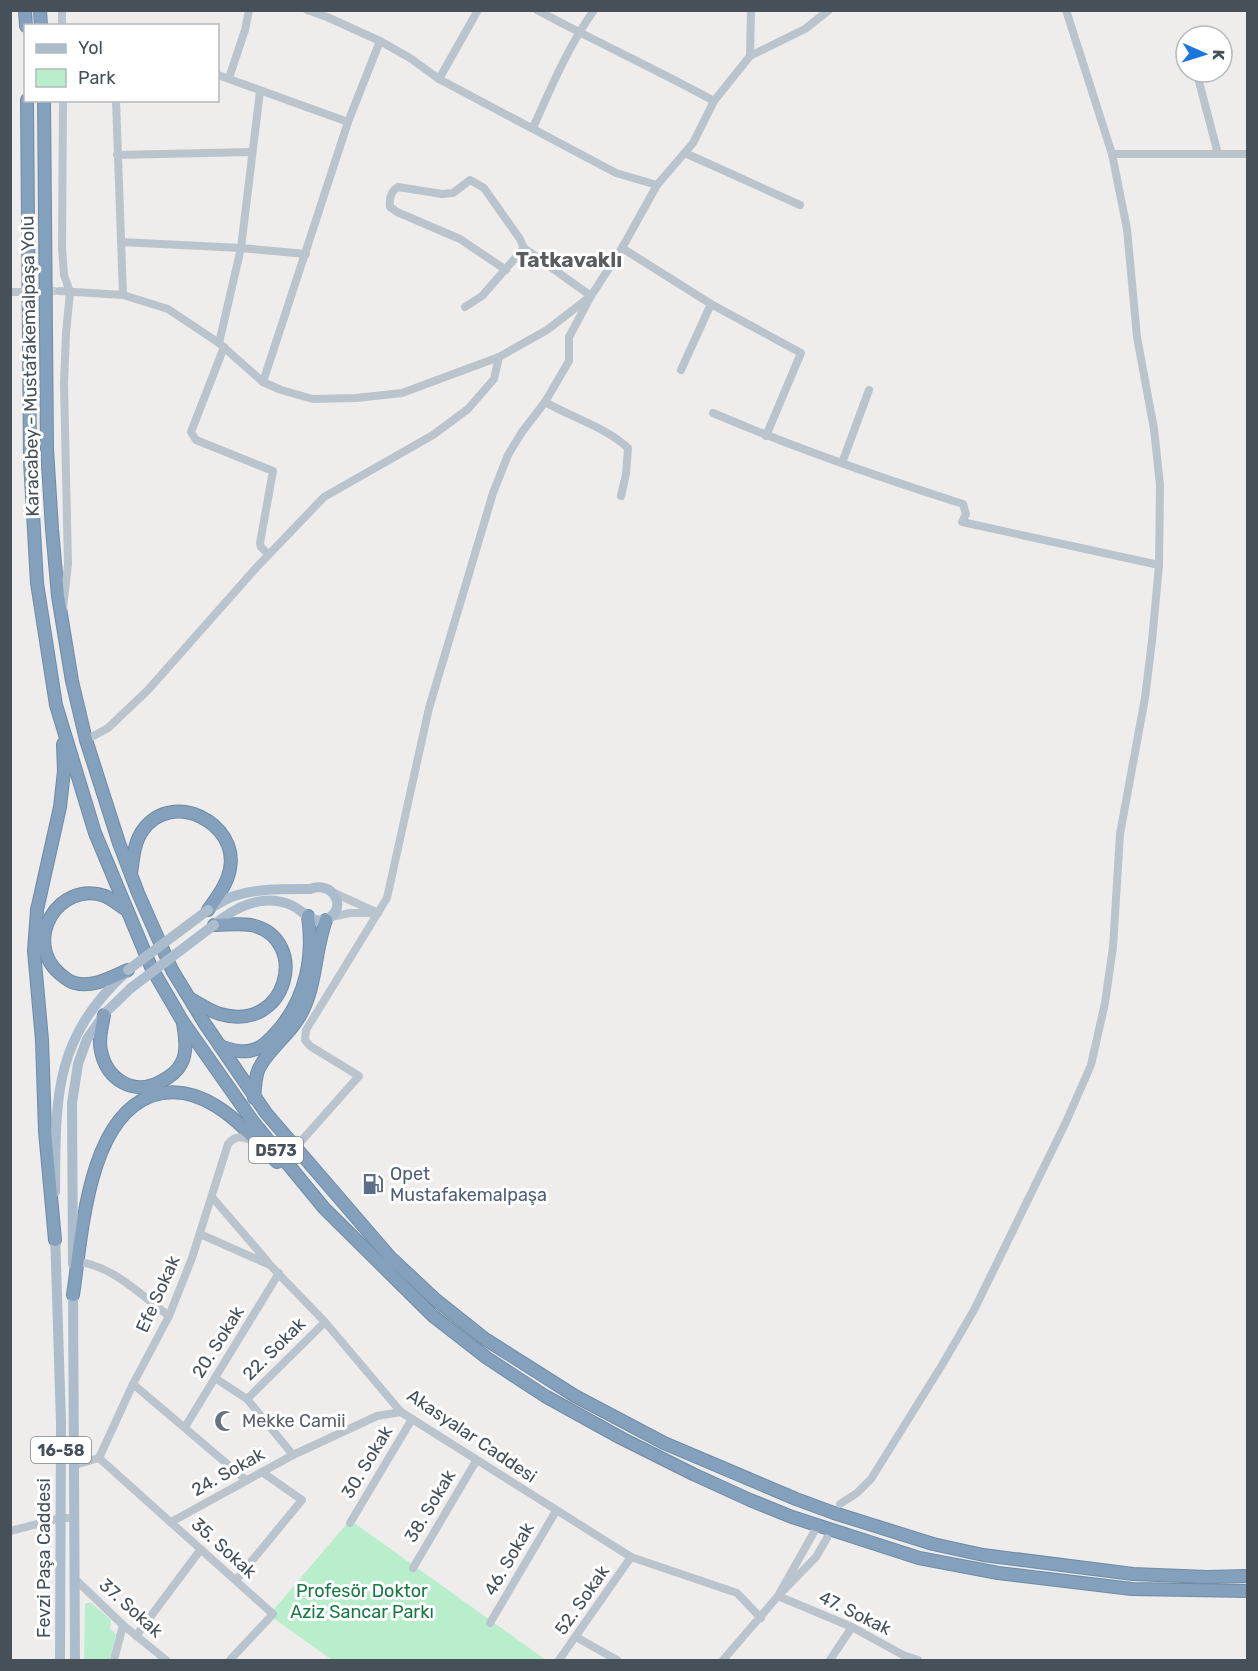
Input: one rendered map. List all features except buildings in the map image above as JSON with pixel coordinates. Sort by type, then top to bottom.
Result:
[{"type":"highway","name":"Karacabey - Mustafakemalpaşa Yolu","points":[[27,102],[30,472],[37,584],[56,705],[94,833],[152,967],[183,1022],[254,1123],[324,1209],[433,1316],[487,1358],[535,1389],[621,1437],[750,1500],[919,1558],[998,1573],[1132,1589],[1248,1591]]},
{"type":"highway","name":"Karacabey - Mustafakemalpaşa Yolu","points":[[44,102],[47,449],[51,529],[72,681],[86,740],[131,875],[172,970],[254,1098],[390,1257],[436,1300],[485,1339],[575,1396],[664,1443],[815,1506],[933,1544],[983,1555],[1133,1574],[1248,1576]]},
{"type":"highway","points":[[55,1240],[34,951],[37,910],[60,807],[64,771],[63,728]]},
{"type":"highway","points":[[131,875],[135,849],[142,831],[153,819],[165,813],[191,812],[214,826],[224,836],[230,851],[231,868],[226,884],[208,910]]},
{"type":"highway","points":[[126,909],[107,897],[91,893],[74,896],[62,903],[51,914],[46,925],[45,948],[50,963],[67,980],[76,984],[92,984],[107,980],[128,970]]},
{"type":"highway","points":[[220,1046],[245,1052],[257,1049],[272,1038],[287,1019],[298,1001],[306,978],[310,940],[307,915]]},
{"type":"highway","points":[[254,1098],[257,1074],[264,1060],[291,1031],[303,1012],[315,976],[321,933],[328,919]]},
{"type":"highway","points":[[190,998],[219,1014],[251,1015],[266,1008],[278,997],[285,982],[286,965],[282,951],[274,939],[251,925],[214,925]]},
{"type":"highway","points":[[104,1015],[100,1036],[101,1052],[107,1067],[126,1086],[140,1089],[150,1088],[172,1075],[181,1064],[185,1053],[183,1022]]},
{"type":"highway","points":[[74,1295],[76,1262],[84,1215],[99,1158],[110,1131],[131,1107],[156,1095],[169,1092],[186,1093],[217,1107],[233,1119],[324,1209]]},
{"type":"main road","points":[[76,1262],[72,1103],[78,1064],[87,1039],[104,1015],[131,988],[227,913],[245,904],[264,901],[289,904],[315,920],[328,919],[334,913],[337,902],[332,892],[322,886],[310,889],[303,898],[302,904],[307,915]]},
{"type":"main road","name":"Fevzi Paşa Caddesi","points":[[60,1660],[61,1423],[55,1240],[56,1119],[59,1089],[66,1061],[78,1032],[92,1009],[111,987],[128,970],[208,910],[232,897],[250,892],[310,889]]},
{"type":"main road","name":"Fevzi Paşa Caddesi","points":[[74,1295],[75,1660]]},
{"type":"street","points":[[229,78],[245,30],[249,10]]},
{"type":"street","points":[[307,10],[380,41],[410,58],[439,79],[616,173],[657,185]]},
{"type":"street","points":[[439,79],[478,10]]},
{"type":"street","points":[[537,10],[714,101]]},
{"type":"street","points":[[533,128],[555,77],[594,10]]},
{"type":"street","points":[[750,56],[752,10]]},
{"type":"street","points":[[296,1147],[359,1076],[310,1046],[305,1040],[306,1030],[387,898],[429,708],[493,493],[508,455],[545,402],[569,361],[569,337],[591,296],[622,248],[657,185],[693,143],[714,101],[750,56],[806,29],[829,10]]},
{"type":"street","points":[[840,1504],[857,1493],[871,1479],[974,1310],[1036,1185],[1091,1065],[1105,1003],[1113,947],[1120,834],[1145,698],[1159,565],[1160,485],[1137,337],[1127,229],[1112,154],[1066,10]]},
{"type":"street","points":[[263,382],[348,122],[380,41]]},
{"type":"street","points":[[219,75],[348,122]]},
{"type":"street","points":[[1200,84],[1218,154]]},
{"type":"street","points":[[260,91],[241,248],[221,345],[191,432],[196,440],[273,471],[260,543],[262,549],[268,554]]},
{"type":"street","points":[[62,618],[68,564],[64,384],[70,292],[64,275],[62,248],[63,102]]},
{"type":"street","points":[[116,102],[123,295]]},
{"type":"street","points":[[117,155],[251,152]]},
{"type":"street","points":[[685,153],[800,205]]},
{"type":"street","points":[[1112,154],[1248,154]]},
{"type":"street","points":[[506,270],[460,238],[439,231],[390,207],[389,200],[394,189],[398,187],[442,194],[453,193],[470,180],[484,188],[524,248],[591,296]]},
{"type":"street","points":[[121,242],[306,254]]},
{"type":"street","points":[[465,307],[482,296],[524,248]]},
{"type":"street","points":[[622,248],[711,304],[801,353],[766,436]]},
{"type":"street","points":[[58,291],[123,295],[168,309],[221,345],[263,382],[280,390],[312,399],[356,398],[402,393],[499,357],[547,330],[591,296]]},
{"type":"street","points":[[681,370],[711,304]]},
{"type":"street","points":[[86,740],[108,728],[148,690],[268,554],[324,497],[433,435],[468,409],[494,379],[499,357]]},
{"type":"street","points":[[842,463],[869,390]]},
{"type":"street","points":[[545,402],[610,434],[628,448],[621,496]]},
{"type":"street","points":[[713,413],[766,436],[963,504],[966,514],[962,522],[1159,565]]},
{"type":"street","points":[[332,892],[378,913]]},
{"type":"street","points":[[328,919],[350,913],[378,913]]},
{"type":"street","name":"Efe Sokak","points":[[99,1458],[133,1384],[169,1316],[200,1234],[228,1144],[234,1137],[239,1136],[256,1142]]},
{"type":"street","points":[[212,1197],[270,1265]]},
{"type":"street","name":"Akasyalar Caddesi","points":[[200,1234],[270,1265],[279,1273],[325,1322],[400,1412],[631,1557],[737,1593],[761,1618]]},
{"type":"street","points":[[76,1262],[95,1265],[111,1272],[169,1316]]},
{"type":"street","name":"20. Sokak","points":[[185,1427],[279,1273]]},
{"type":"street","name":"22. Sokak","points":[[247,1400],[325,1322]]},
{"type":"street","points":[[215,1378],[247,1400],[293,1455]]},
{"type":"street","points":[[133,1384],[246,1480]]},
{"type":"street","name":"24. Sokak","points":[[171,1522],[293,1455],[376,1416],[400,1412]]},
{"type":"street","name":"30. Sokak","points":[[350,1523],[412,1419]]},
{"type":"street","points":[[75,1465],[99,1458]]},
{"type":"street","name":"35. Sokak","points":[[99,1458],[273,1614],[230,1660]]},
{"type":"street","name":"38. Sokak","points":[[413,1568],[476,1461]]},
{"type":"street","points":[[236,1580],[302,1500],[262,1472]]},
{"type":"street","name":"46. Sokak","points":[[490,1623],[556,1511]]},
{"type":"street","points":[[10,1531],[61,1518],[75,1518]]},
{"type":"street","points":[[778,1596],[818,1525]]},
{"type":"street","points":[[723,1660],[778,1596],[816,1557],[827,1538]]},
{"type":"street","points":[[136,1636],[201,1550]]},
{"type":"street","name":"52. Sokak","points":[[560,1660],[631,1557]]},
{"type":"street","name":"37. Sokak","points":[[75,1580],[123,1625],[166,1660]]},
{"type":"street","name":"47. Sokak","points":[[778,1596],[852,1627],[903,1655],[918,1660]]},
{"type":"street","points":[[114,1660],[123,1625]]},
{"type":"street","points":[[830,1660],[852,1627]]},
{"type":"street","points":[[576,1637],[617,1660]]},
{"type":"green space","name":"Profesör Doktor Aziz Sancar Parkı","points":[[350,1520],[546,1660],[332,1660],[269,1615]]},
{"type":"green space","points":[[90,1602],[111,1620],[110,1629],[116,1634],[110,1660],[84,1660],[85,1604]]},
{"type":"tunnel","points":[[24,292],[59,291]]},
{"type":"place","name":"Opet Mustafakemalpaşa","points":[[373,1184]]},
{"type":"place","name":"Mekke Camii","points":[[225,1421]]},
{"type":"district","name":"Tatkavaklı","points":[[569,260]]}]
